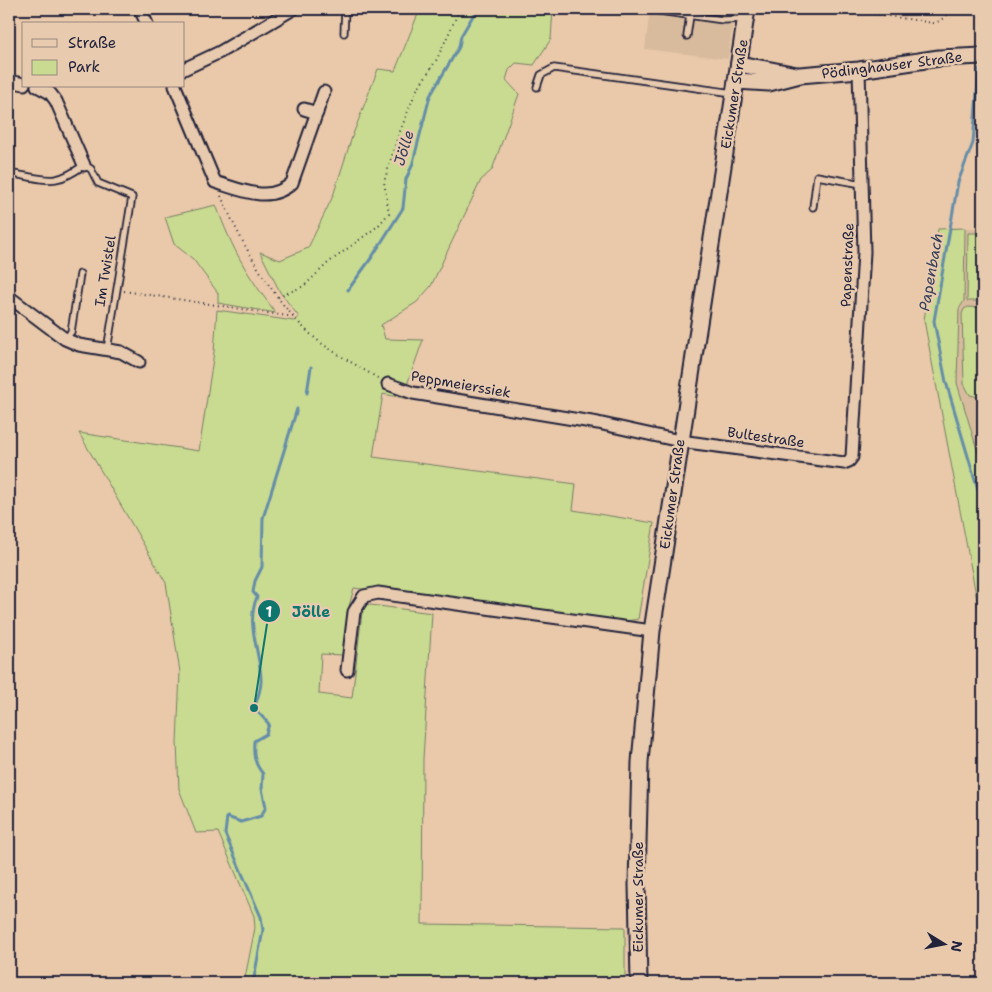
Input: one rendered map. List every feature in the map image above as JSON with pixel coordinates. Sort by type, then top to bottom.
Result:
[{"type":"main road","name":"Eickumer Straße","points":[[639,983],[637,884],[640,762],[652,631],[746,14]]},
{"type":"main road","name":"Pödinghauser Straße","points":[[736,87],[769,83],[800,75],[859,70],[939,58],[983,56]]},
{"type":"main road","name":"Pödinghauser Straße","points":[[739,64],[800,75]]},
{"type":"street","points":[[140,9],[146,22]]},
{"type":"street","points":[[185,69],[220,52],[293,9]]},
{"type":"street","name":"Papenstraße","points":[[849,461],[852,456],[864,252],[859,70]]},
{"type":"street","points":[[9,81],[22,84]]},
{"type":"street","points":[[41,88],[50,93],[56,101],[84,165]]},
{"type":"street","points":[[176,88],[215,182],[270,196],[288,188],[296,177],[324,92]]},
{"type":"street","points":[[304,109],[317,113]]},
{"type":"street","points":[[9,297],[65,339],[79,345],[121,352],[139,362]]},
{"type":"street","name":"Peppmeierssiek","points":[[388,384],[413,393],[598,423],[680,441]]},
{"type":"street","name":"Bultestraße","points":[[680,441],[844,463],[849,461]]},
{"type":"street","points":[[346,670],[354,612],[364,596],[378,593],[652,631]]},
{"type":"lane","points":[[344,33],[345,9]]},
{"type":"lane","points":[[652,10],[686,12],[723,20],[746,14]]},
{"type":"lane","points":[[686,12],[687,36]]},
{"type":"lane","points":[[537,87],[541,75],[554,68],[736,87]]},
{"type":"lane","points":[[13,174],[58,181],[68,177],[84,165]]},
{"type":"lane","name":"Im Twistel","points":[[84,165],[91,169],[98,183],[132,197],[107,350]]},
{"type":"lane","points":[[812,207],[817,176],[862,184]]},
{"type":"lane","points":[[65,339],[71,332],[80,274]]},
{"type":"path","points":[[278,297],[304,286],[328,263],[378,226],[389,213],[389,200],[384,182],[397,140],[416,91],[437,59],[460,9]]},
{"type":"path","points":[[860,9],[863,12],[933,23],[940,21],[953,9]]},
{"type":"path","points":[[215,182],[254,258],[278,297],[294,317],[320,342],[388,384]]},
{"type":"path","points":[[117,290],[294,317]]},
{"type":"shaded area","points":[[650,9],[735,9],[728,59],[645,49]]},
{"type":"shaded area","points":[[965,228],[983,228],[983,461],[978,453],[957,383],[959,309],[964,301]]},
{"type":"green space","points":[[420,9],[553,9],[551,39],[534,65],[516,63],[509,70],[506,80],[519,94],[492,170],[481,180],[431,286],[417,302],[381,325],[385,339],[423,340],[408,382],[409,399],[383,394],[373,457],[576,484],[573,510],[654,523],[638,619],[621,622],[354,588],[348,610],[343,655],[321,654],[319,694],[352,698],[363,604],[432,613],[423,759],[422,924],[625,927],[625,983],[244,983],[255,928],[254,916],[218,832],[196,833],[179,789],[177,743],[180,672],[166,583],[79,433],[199,451],[214,352],[217,310],[294,321],[299,317],[280,292],[260,252],[280,260],[308,248],[333,196],[352,137],[378,69],[395,71]]},
{"type":"green space","points":[[216,205],[228,236],[242,262],[276,313],[218,303],[218,293],[193,259],[174,244],[165,217]]},
{"type":"green space","points":[[965,228],[964,301],[959,309],[957,383],[978,453],[983,461],[983,632],[924,320],[938,229]]},
{"type":"green space","points":[[968,233],[983,233],[983,301],[967,301]]},
{"type":"green space","points":[[968,307],[983,308],[983,398],[970,395],[964,384],[962,314],[964,309]]},
{"type":"waterway","name":"Jölle","points":[[348,290],[372,257],[403,208],[406,179],[412,166],[430,96],[459,47],[461,36],[477,9]]},
{"type":"waterway","name":"Papenbach","points":[[979,69],[973,143],[958,182],[934,321],[946,382],[983,507]]},
{"type":"waterway","name":"Jölle","points":[[307,393],[311,367]]},
{"type":"waterway","name":"Jölle","points":[[253,983],[263,930],[261,917],[225,834],[227,817],[241,822],[261,816],[266,807],[262,789],[263,774],[256,762],[254,751],[254,741],[266,734],[269,724],[254,708],[260,691],[261,681],[253,628],[254,607],[257,597],[253,592],[255,581],[262,567],[263,518],[297,409]]},
{"type":"place","name":"Jölle","points":[[254,708]]}]
